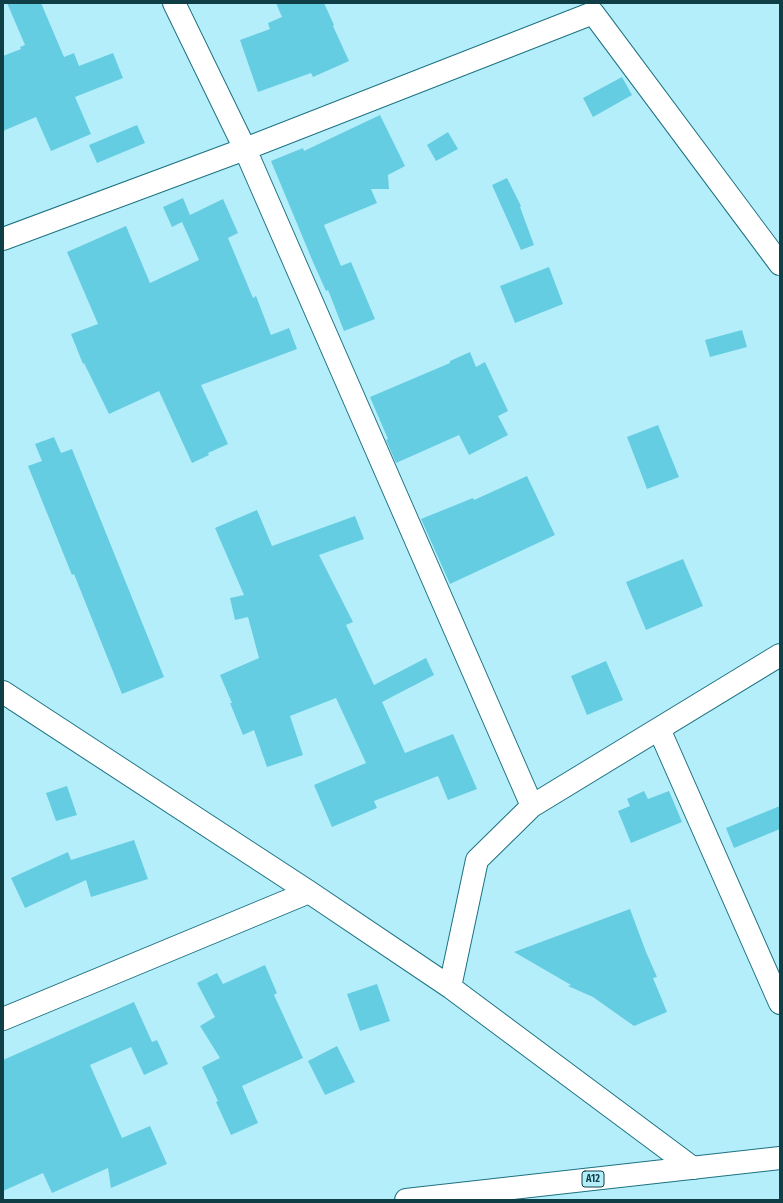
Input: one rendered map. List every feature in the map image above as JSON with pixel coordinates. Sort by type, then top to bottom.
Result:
[{"type":"street","points":[[174,3],[245,149],[532,806]]},
{"type":"street","points":[[4,235],[245,149],[594,8],[780,264]]},
{"type":"street","points":[[450,987],[477,860],[532,806],[780,655]]},
{"type":"street","points":[[3,692],[309,892],[450,987],[692,1168]]},
{"type":"street","points":[[659,729],[780,1004]]},
{"type":"street","points":[[3,1019],[309,892]]},
{"type":"street","name":"A12","points":[[406,1200],[780,1158]]},
{"type":"building","points":[[7,3],[41,3],[64,57],[74,53],[79,66],[113,53],[123,78],[75,97],[91,134],[51,151],[36,117],[3,131],[3,56],[21,49],[20,47],[25,45]]},
{"type":"building","points":[[276,3],[324,3],[349,61],[313,77],[311,73],[258,92],[240,40],[270,29],[268,23],[282,17]]},
{"type":"building","points":[[622,77],[632,95],[593,117],[583,98]]},
{"type":"building","points":[[380,115],[405,166],[388,175],[389,189],[371,189],[377,203],[324,225],[341,266],[351,262],[375,319],[344,331],[328,290],[326,291],[313,262],[271,161],[303,148],[304,151]]},
{"type":"building","points":[[137,125],[145,143],[97,163],[89,145]]},
{"type":"building","points":[[448,132],[458,149],[436,161],[427,145]]},
{"type":"building","points":[[507,178],[521,206],[520,207],[534,245],[521,250],[492,185]]},
{"type":"building","points":[[183,198],[190,215],[223,199],[238,233],[228,238],[253,298],[256,296],[271,335],[289,328],[297,349],[201,385],[228,444],[208,453],[209,455],[192,463],[159,391],[109,414],[84,363],[83,364],[71,334],[98,324],[67,252],[126,226],[150,283],[199,260],[182,222],[172,227],[163,207]]},
{"type":"building","points":[[549,267],[563,304],[515,323],[500,286]]},
{"type":"building","points":[[742,330],[747,347],[710,357],[705,340]]},
{"type":"building","points":[[470,352],[476,367],[485,362],[508,411],[498,416],[508,435],[469,455],[459,435],[396,463],[386,440],[388,439],[370,397],[450,363],[450,361]]},
{"type":"building","points":[[658,425],[679,477],[647,489],[627,437]]},
{"type":"building","points":[[54,437],[61,453],[72,449],[164,677],[122,694],[74,574],[72,575],[28,466],[42,461],[35,444]]},
{"type":"building","points":[[527,476],[555,535],[450,584],[421,519],[473,498],[474,500]]},
{"type":"building","points":[[257,510],[272,546],[355,516],[364,539],[319,555],[353,622],[346,625],[374,685],[426,658],[434,675],[382,702],[405,753],[453,734],[477,789],[448,800],[438,776],[374,801],[377,808],[332,827],[314,785],[366,763],[336,698],[290,716],[303,755],[267,767],[254,730],[243,735],[220,675],[259,658],[248,617],[235,620],[230,598],[244,595],[215,528]]},
{"type":"building","points":[[683,559],[703,606],[646,630],[626,582]]},
{"type":"building","points":[[606,661],[623,700],[587,715],[571,676]]},
{"type":"building","points":[[67,786],[77,815],[56,821],[46,793]]},
{"type":"building","points":[[644,791],[648,799],[669,791],[682,822],[631,843],[618,811],[630,806],[627,799]]},
{"type":"building","points":[[780,806],[780,829],[734,848],[726,828]]},
{"type":"building","points":[[134,840],[148,879],[91,897],[86,880],[25,908],[11,878],[68,852],[71,860]]},
{"type":"building","points":[[630,909],[657,977],[653,978],[667,1012],[634,1026],[593,997],[568,986],[571,985],[514,952]]},
{"type":"building","points":[[265,965],[277,993],[274,995],[303,1058],[242,1086],[258,1123],[231,1135],[216,1102],[218,1101],[202,1067],[220,1058],[200,1026],[215,1017],[197,983],[217,973],[223,984]]},
{"type":"building","points":[[377,984],[390,1021],[360,1031],[347,994]]},
{"type":"building","points":[[134,1002],[152,1042],[157,1040],[168,1064],[144,1075],[131,1047],[90,1065],[122,1138],[150,1126],[167,1164],[111,1188],[108,1168],[52,1193],[43,1173],[3,1191],[3,1060]]},
{"type":"building","points":[[337,1046],[355,1082],[325,1095],[308,1061]]}]
